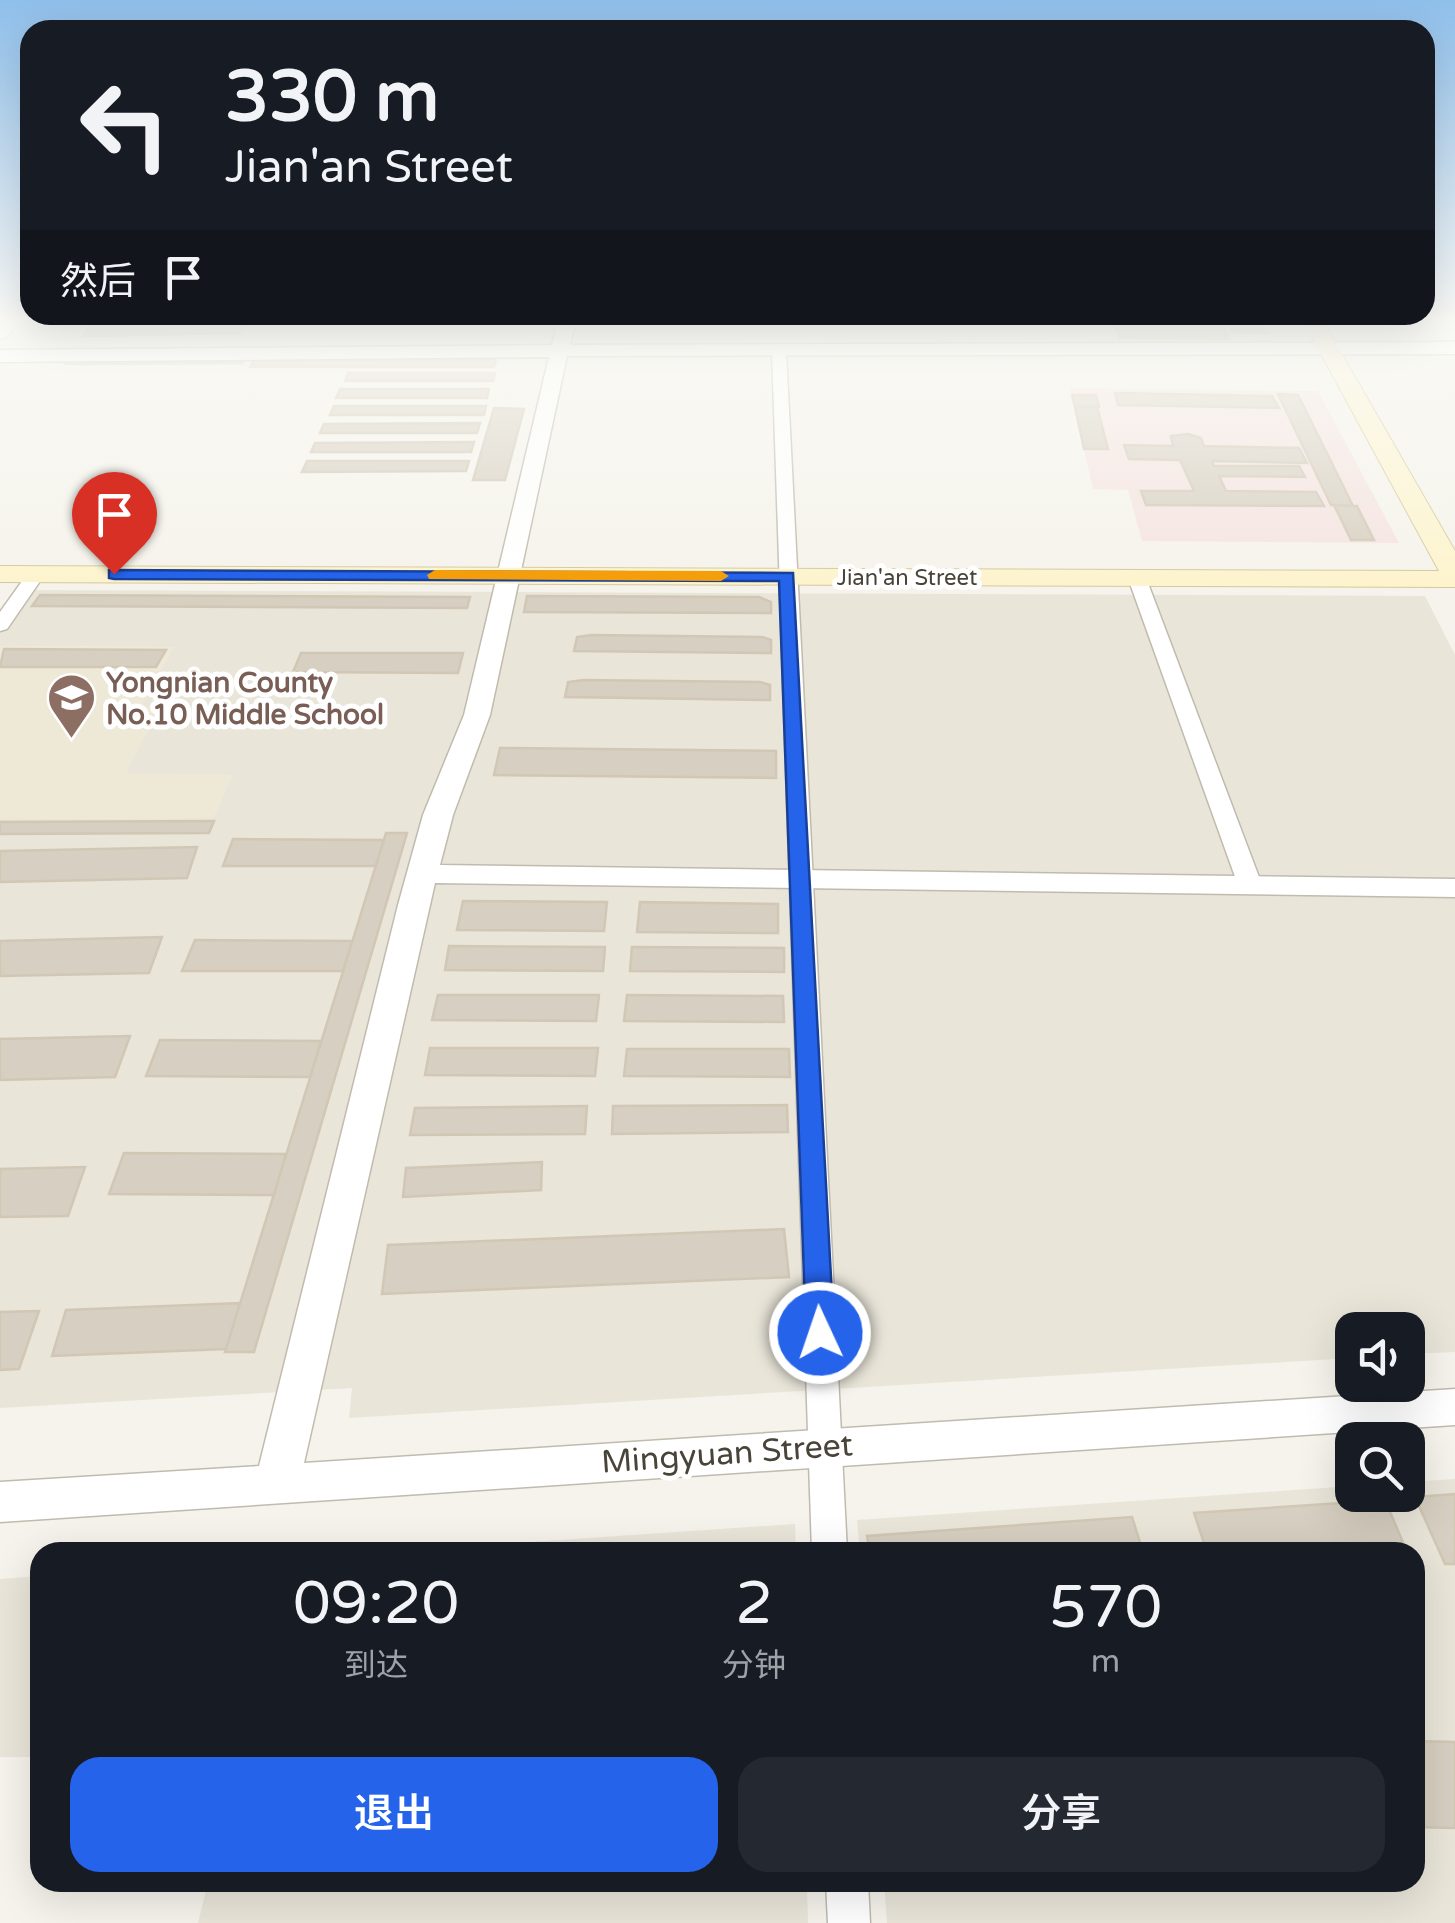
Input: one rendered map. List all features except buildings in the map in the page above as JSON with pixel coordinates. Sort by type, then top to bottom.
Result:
[{"type":"main road","points":[[1369,411],[1455,577]]},
{"type":"main road","points":[[1375,411],[1455,538]]},
{"type":"main road","name":"Jian'an Street","points":[[0,574],[1455,577]]},
{"type":"street","points":[[277,1484],[422,874],[438,815],[477,715],[546,411]]},
{"type":"street","points":[[780,411],[830,1542]]},
{"type":"street","points":[[0,625],[36,574]]},
{"type":"street","points":[[1137,578],[1250,886]]},
{"type":"street","points":[[422,874],[1455,888]]},
{"type":"street","name":"Mingyuan Street","points":[[0,1502],[1455,1407]]},
{"type":"street","points":[[847,1892],[849,1923]]},
{"type":"shaded area","points":[[1075,411],[1329,411],[1399,543],[1142,541],[1128,490],[1093,489]]},
{"type":"shaded area","points":[[17,590],[1425,596],[1455,655],[1455,1352],[1425,1353],[1425,1312],[1335,1312],[1335,1359],[349,1418],[352,1388],[0,1408],[0,819],[213,818],[232,775],[125,774],[159,709],[141,707],[173,647],[0,646],[0,614]]},
{"type":"shaded area","name":"Yongnian County No.10 Middle School","points":[[0,646],[174,647],[142,706],[160,707],[126,773],[232,775],[213,818],[0,819]]},
{"type":"shaded area","points":[[1455,1479],[1455,1923],[887,1923],[885,1892],[1425,1892],[1425,1542],[859,1542],[857,1520],[1335,1487],[1335,1512],[1425,1512],[1425,1481]]},
{"type":"shaded area","points":[[795,1524],[796,1542],[530,1542]]},
{"type":"shaded area","points":[[30,1577],[30,1757],[0,1757],[0,1579]]},
{"type":"shaded area","points":[[206,1892],[807,1892],[808,1923],[198,1923]]},
{"type":"slow traffic","points":[[435,575],[721,576]]},
{"type":"place","name":"Yongnian County No.10 Middle School","points":[[71,740]]},
{"type":"route","points":[[114,574],[787,576],[820,1333]]}]
